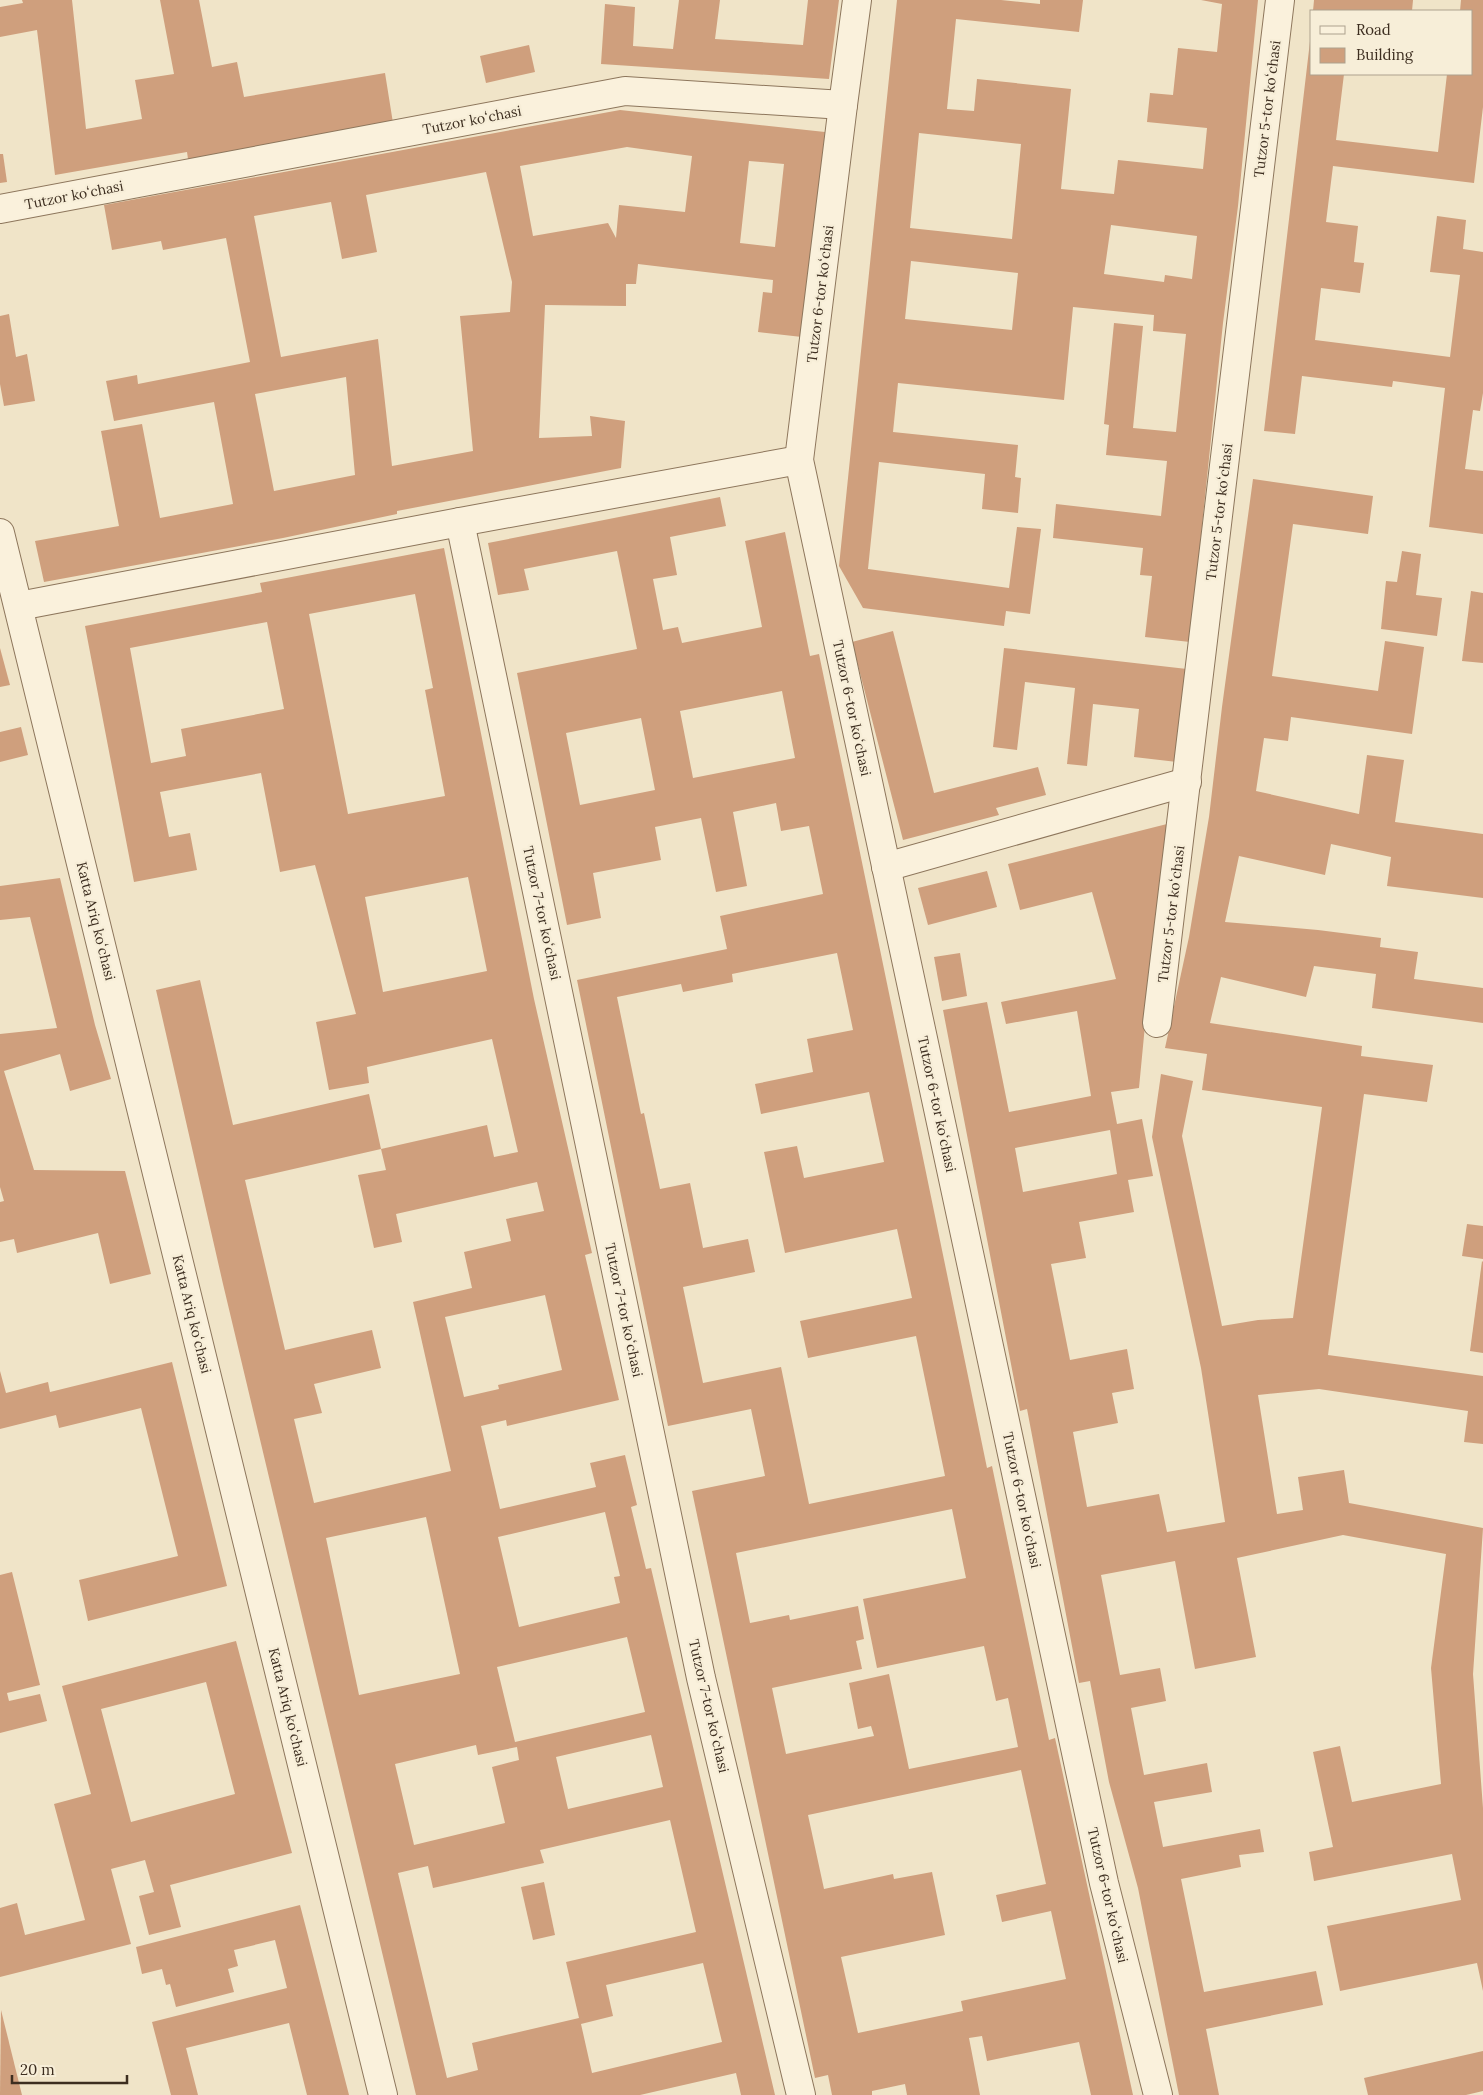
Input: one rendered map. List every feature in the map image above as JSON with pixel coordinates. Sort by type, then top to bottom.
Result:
[{"type":"street","points":[[843,105],[857,0]]},
{"type":"street","name":"Tutzor 5-tor koʻchasi","points":[[1157,1023],[1280,0]]},
{"type":"street","name":"Tutzor koʻchasi","points":[[0,209],[625,91],[843,105]]},
{"type":"street","name":"Tutzor 6-tor koʻchasi","points":[[843,105],[799,460],[1104,1883],[1158,2095]]},
{"type":"street","points":[[19,606],[799,460]]},
{"type":"street","name":"Tutzor 7-tor koʻchasi","points":[[460,522],[701,1678],[801,2095]]},
{"type":"street","name":"Katta Ariq koʻchasi","points":[[0,533],[383,2095]]},
{"type":"street","points":[[886,867],[1187,782]]},
{"type":"building","points":[[22,0],[72,0],[86,129],[142,119],[135,80],[174,74],[160,0],[199,0],[212,67],[237,62],[244,97],[385,73],[393,123],[188,159],[187,152],[55,175],[37,30],[0,37],[0,7],[23,3]]},
{"type":"building","points":[[679,0],[720,0],[715,39],[803,45],[808,0],[839,0],[829,79],[601,64],[605,4],[635,7],[633,46],[673,49]]},
{"type":"building","points":[[897,0],[1001,0],[1040,4],[1040,0],[1083,0],[1079,32],[956,19],[947,109],[974,111],[977,79],[1071,89],[1061,189],[1114,194],[1118,160],[1203,169],[1207,128],[1147,122],[1150,93],[1173,95],[1178,48],[1217,52],[1222,4],[1201,0],[1258,0],[1238,206],[1223,323],[1190,642],[1145,637],[1152,576],[1140,575],[1143,548],[1053,538],[1056,504],[1161,516],[1167,461],[1106,455],[1109,425],[1104,424],[1114,323],[1143,326],[1133,428],[1176,432],[1186,334],[1153,331],[1154,315],[1073,307],[1064,400],[898,383],[893,432],[1018,445],[1015,477],[1021,478],[1018,513],[982,509],[985,474],[879,462],[868,569],[1009,588],[1017,527],[1041,529],[1030,614],[1006,611],[1004,626],[863,608],[839,566]],"holes":[[[919,133],[1021,144],[1012,239],[910,228]],[[1111,225],[1197,236],[1192,279],[1165,275],[1164,282],[1104,274]],[[911,261],[1018,273],[1012,330],[905,319]]]},
{"type":"building","points":[[1314,0],[1413,0],[1412,10],[1313,10]]},
{"type":"building","points":[[1461,0],[1483,0],[1483,107],[1474,183],[1333,166],[1326,222],[1358,226],[1354,262],[1364,263],[1360,293],[1321,288],[1315,340],[1450,357],[1460,275],[1430,272],[1437,216],[1466,220],[1463,249],[1483,252],[1483,393],[1480,411],[1473,410],[1465,469],[1483,471],[1483,534],[1429,527],[1445,388],[1393,381],[1392,387],[1302,376],[1295,434],[1264,431],[1310,41],[1310,75],[1344,75],[1336,140],[1438,152],[1447,75],[1473,75],[1473,10],[1460,10]]},
{"type":"building","points":[[529,45],[535,72],[486,83],[480,56]]},
{"type":"building","points":[[620,110],[825,132],[802,337],[758,332],[763,292],[772,293],[773,280],[638,264],[636,284],[626,284],[626,306],[545,305],[539,438],[592,436],[590,416],[625,421],[621,468],[397,511],[397,514],[283,538],[44,582],[35,541],[119,526],[101,431],[142,424],[160,518],[233,504],[214,402],[114,421],[106,381],[137,375],[138,384],[250,362],[226,238],[163,250],[161,241],[112,250],[104,205]],"holes":[[[627,147],[692,156],[685,212],[619,205],[616,238],[608,223],[533,236],[520,166]],[[749,161],[784,164],[775,247],[740,243]],[[486,172],[512,282],[510,312],[460,316],[473,451],[392,466],[378,339],[281,357],[254,216],[331,202],[342,259],[377,252],[366,195]],[[346,377],[355,475],[274,491],[255,394]]]},
{"type":"building","points":[[0,154],[3,154],[7,182],[0,183]]},
{"type":"building","points":[[9,314],[16,357],[27,354],[35,401],[4,406],[0,384],[0,316]]},
{"type":"building","points":[[1253,479],[1373,496],[1368,534],[1293,524],[1272,676],[1378,691],[1385,641],[1424,647],[1412,734],[1291,717],[1288,741],[1264,738],[1256,791],[1359,814],[1367,755],[1404,760],[1395,822],[1483,834],[1483,898],[1387,886],[1391,857],[1331,844],[1325,875],[1239,856],[1225,922],[1318,930],[1381,938],[1380,947],[1418,952],[1414,979],[1483,988],[1483,1023],[1372,1008],[1376,974],[1314,966],[1306,997],[1221,977],[1210,1023],[1362,1046],[1361,1056],[1433,1065],[1427,1102],[1364,1094],[1328,1355],[1483,1376],[1483,1444],[1464,1442],[1468,1411],[1319,1389],[1258,1395],[1277,1514],[1303,1510],[1298,1477],[1344,1470],[1349,1503],[1483,1528],[1473,1674],[1483,1808],[1483,1991],[1477,1963],[1340,1991],[1327,1926],[1461,1900],[1452,1854],[1314,1881],[1309,1852],[1333,1847],[1313,1752],[1340,1746],[1352,1802],[1441,1784],[1431,1668],[1446,1554],[1343,1535],[1237,1558],[1256,1657],[1195,1669],[1175,1561],[1101,1575],[1120,1675],[1160,1668],[1166,1701],[1131,1708],[1144,1775],[1207,1763],[1212,1792],[1154,1802],[1163,1847],[1260,1829],[1264,1852],[1239,1855],[1241,1867],[1181,1879],[1204,1992],[1316,1971],[1323,2005],[1206,2029],[1219,2095],[1179,2095],[1138,1888],[1109,1782],[1090,1681],[1079,1683],[1027,1409],[1020,1411],[943,1010],[987,1002],[1009,1112],[1091,1096],[1077,1011],[1006,1024],[1001,1002],[1116,979],[1092,892],[1020,910],[1008,864],[1167,824],[1139,1088],[1111,1092],[1117,1124],[1142,1119],[1153,1176],[1128,1180],[1134,1212],[1079,1222],[1086,1258],[1051,1264],[1070,1360],[1127,1349],[1134,1389],[1112,1393],[1118,1423],[1073,1432],[1087,1507],[1159,1494],[1167,1532],[1225,1522],[1201,1368],[1152,1137],[1161,1074],[1193,1081],[1182,1136],[1222,1326],[1258,1320],[1293,1318],[1322,1107],[1202,1090],[1207,1054],[1165,1048],[1189,937],[1209,817]],"holes":[[[1110,1130],[1117,1174],[1023,1192],[1015,1148]]]},
{"type":"building","points":[[720,497],[726,526],[670,537],[677,575],[653,579],[663,630],[678,627],[682,643],[762,627],[745,541],[785,532],[810,656],[819,654],[987,1468],[992,1466],[1049,1740],[1055,1738],[1133,2095],[1091,2095],[1079,2042],[987,2061],[982,2036],[969,2038],[980,2095],[907,2095],[905,2084],[872,2091],[872,2095],[832,2095],[828,2075],[815,2078],[692,1491],[765,1476],[751,1409],[668,1426],[577,980],[727,949],[720,916],[823,894],[809,826],[781,831],[776,803],[733,812],[747,886],[716,892],[701,818],[655,827],[661,860],[593,873],[601,918],[567,925],[517,673],[637,649],[617,551],[524,569],[529,590],[498,595],[488,543]],"holes":[[[782,691],[795,758],[693,778],[680,711]],[[641,718],[655,790],[580,805],[566,733]],[[837,953],[853,1030],[807,1039],[813,1072],[755,1084],[761,1114],[869,1092],[884,1162],[804,1178],[797,1146],[764,1152],[785,1253],[897,1229],[912,1298],[800,1321],[808,1358],[916,1336],[945,1476],[809,1504],[781,1367],[703,1383],[683,1287],[755,1272],[748,1239],[703,1248],[690,1183],[660,1189],[644,1113],[641,1114],[617,997],[681,984],[683,992],[733,982],[732,974]],[[952,1509],[966,1578],[863,1599],[877,1668],[984,1646],[996,1701],[1008,1698],[1018,1747],[909,1769],[889,1674],[849,1683],[858,1729],[871,1726],[874,1736],[786,1754],[772,1688],[862,1669],[856,1641],[864,1639],[858,1606],[790,1620],[789,1615],[750,1623],[736,1553]],[[1021,1770],[1046,1884],[996,1895],[1002,1922],[1051,1911],[1066,1979],[961,2001],[963,2011],[858,2033],[841,1957],[945,1935],[932,1872],[894,1879],[893,1874],[824,1889],[808,1815]]]},
{"type":"building","points":[[444,548],[534,999],[592,1253],[585,1255],[619,1400],[507,1426],[506,1420],[481,1426],[500,1509],[596,1487],[590,1463],[625,1455],[637,1505],[631,1507],[646,1569],[651,1568],[775,2095],[741,2095],[736,2073],[640,2095],[416,2095],[223,1284],[156,990],[200,980],[233,1125],[369,1094],[381,1149],[487,1125],[494,1157],[518,1152],[492,1039],[367,1067],[369,1083],[329,1090],[316,1022],[356,1014],[315,865],[280,872],[261,773],[160,792],[169,837],[190,833],[197,870],[134,882],[85,626],[262,592],[260,583]],"holes":[[[415,594],[433,688],[425,690],[445,796],[348,814],[309,614]],[[267,622],[284,709],[181,729],[186,756],[151,763],[130,648]],[[468,877],[487,971],[383,992],[365,897]],[[381,1149],[386,1170],[358,1175],[374,1248],[402,1242],[396,1214],[537,1182],[544,1211],[506,1219],[511,1241],[464,1252],[472,1288],[413,1302],[451,1471],[314,1503],[294,1419],[322,1413],[314,1384],[381,1368],[372,1330],[285,1350],[245,1180]],[[545,1295],[562,1370],[498,1385],[499,1389],[464,1397],[445,1317]],[[605,1512],[620,1576],[614,1577],[620,1603],[519,1627],[498,1537]],[[426,1517],[460,1674],[359,1695],[326,1538]],[[627,1637],[645,1712],[515,1742],[497,1667]],[[651,1735],[663,1787],[568,1809],[556,1757]],[[476,1745],[478,1755],[517,1747],[519,1760],[492,1767],[505,1823],[414,1845],[395,1764]],[[670,1820],[696,1932],[566,1962],[579,2018],[472,2043],[478,2070],[447,2078],[398,1873],[428,1866],[433,1888],[544,1863],[540,1850]],[[703,1963],[722,2042],[592,2073],[581,2024],[613,2016],[606,1985]]]},
{"type":"building","points":[[1402,551],[1421,554],[1416,595],[1442,598],[1437,636],[1381,629],[1386,581],[1397,582]]},
{"type":"building","points":[[1471,591],[1483,593],[1483,663],[1462,661]]},
{"type":"building","points":[[893,631],[934,793],[1038,767],[1046,795],[996,808],[999,815],[903,840],[852,642]]},
{"type":"building","points":[[0,648],[10,685],[0,687]]},
{"type":"building","points":[[1004,648],[1187,669],[1177,762],[1134,757],[1139,709],[1093,704],[1087,766],[1067,764],[1075,688],[1025,682],[1017,750],[993,747]]},
{"type":"building","points":[[21,727],[28,755],[0,762],[0,732]]},
{"type":"building","points":[[987,871],[997,907],[928,925],[918,888]]},
{"type":"building","points":[[60,878],[95,1025],[111,1079],[70,1091],[60,1054],[4,1071],[34,1170],[125,1171],[151,1274],[110,1284],[98,1233],[17,1253],[14,1239],[0,1242],[0,1202],[4,1201],[0,1187],[0,1034],[57,1028],[30,917],[0,920],[0,886]]},
{"type":"building","points":[[960,953],[967,996],[942,1001],[934,957]]},
{"type":"building","points":[[1467,1224],[1483,1226],[1483,1259],[1462,1256]]},
{"type":"building","points":[[1483,1262],[1483,1353],[1470,1351]]},
{"type":"building","points":[[172,1362],[227,1586],[88,1621],[79,1580],[178,1556],[141,1408],[59,1428],[56,1415],[0,1429],[0,1371],[6,1393],[48,1382],[50,1392]]},
{"type":"building","points":[[12,1572],[40,1685],[7,1693],[9,1701],[40,1694],[47,1721],[0,1733],[0,1575]]},
{"type":"building","points":[[236,1641],[292,1853],[170,1885],[181,1927],[149,1935],[139,1896],[154,1892],[145,1860],[111,1869],[131,1944],[0,1977],[0,1908],[17,1903],[25,1935],[85,1920],[54,1804],[91,1794],[62,1686]],"holes":[[[206,1682],[235,1794],[131,1822],[101,1709]]]},
{"type":"building","points":[[544,1882],[555,1935],[533,1940],[521,1887]]},
{"type":"building","points":[[300,1905],[349,2095],[307,2095],[289,2023],[186,2048],[198,2095],[171,2095],[152,2022],[287,1988],[275,1940],[234,1950],[238,1966],[228,1969],[234,1992],[176,2007],[170,1984],[166,1985],[162,1969],[142,1974],[136,1947]]},
{"type":"building","points":[[1,2010],[22,2095],[0,2095]]},
{"type":"building","points":[[1483,2051],[1483,2091],[1466,2095],[1368,2095],[1364,2078]]}]
